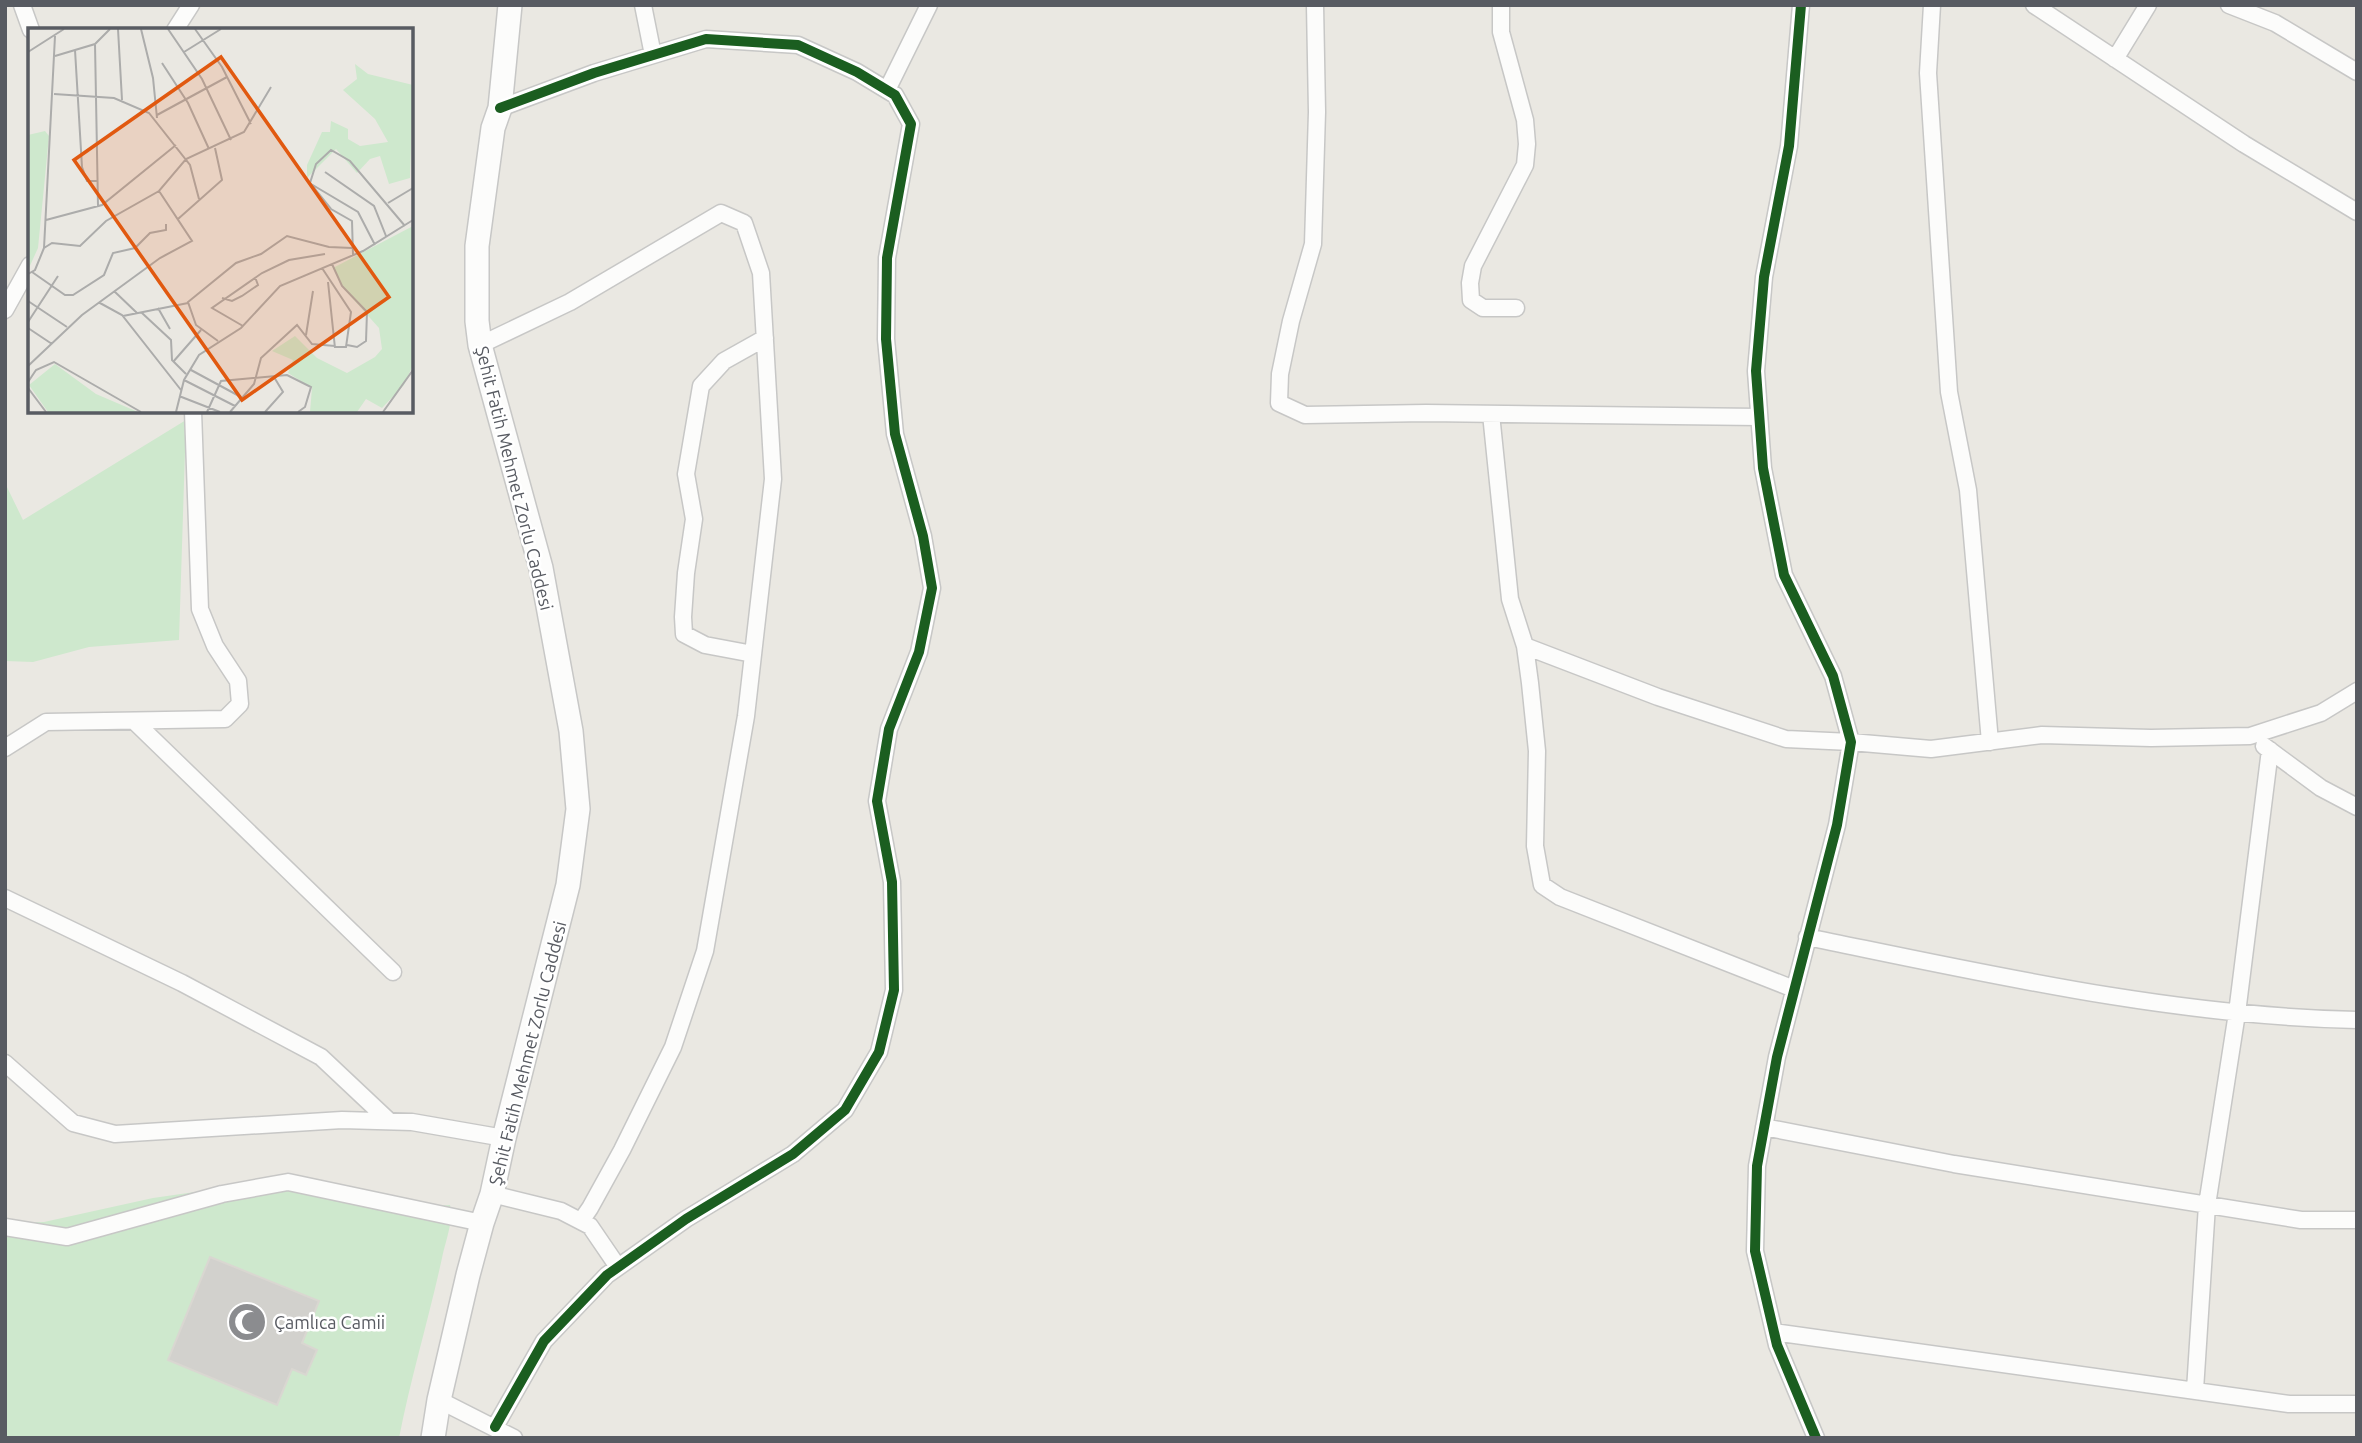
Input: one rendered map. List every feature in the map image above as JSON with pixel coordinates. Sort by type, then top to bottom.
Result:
[{"type":"main road","name":"Şehit Fatih Mehmet Zorlu Caddesi","points":[[433,1438],[439,1400],[482,1223],[492,1194],[568,885],[578,809],[572,731],[541,568],[480,345],[477,321],[477,246],[493,128],[500,108],[509,5]]},
{"type":"street","points":[[176,28],[191,5]]},
{"type":"street","points":[[643,5],[653,55]]},
{"type":"street","points":[[887,90],[929,5]]},
{"type":"street","points":[[1315,5],[1317,112],[1313,244],[1291,321],[1280,374],[1279,403],[1305,415],[1759,416]]},
{"type":"street","points":[[1501,5],[1501,32],[1525,120],[1525,165],[1474,265],[1470,283],[1471,300],[1483,308],[1516,307]]},
{"type":"street","points":[[1801,5],[1789,146],[1764,276],[1756,371],[1759,416],[1763,468],[1784,575],[1833,676],[1851,742],[1837,825],[1777,1057],[1757,1166],[1755,1251],[1777,1345],[1816,1438]]},
{"type":"street","points":[[1932,5],[1927,74],[1949,391],[1968,490],[1990,741]]},
{"type":"street","points":[[2034,5],[2244,144],[2357,212]]},
{"type":"street","points":[[2115,59],[2148,5]]},
{"type":"street","points":[[2229,5],[2275,23],[2357,72]]},
{"type":"street","points":[[24,6],[30,28]]},
{"type":"street","points":[[495,1426],[544,1341],[607,1275],[685,1219],[793,1154],[845,1110],[879,1052],[894,990],[892,882],[877,801],[889,729],[919,652],[932,588],[923,536],[895,435],[886,339],[887,258],[911,124],[895,95],[857,72],[798,45],[706,39],[594,73],[500,108]]},
{"type":"street","points":[[480,345],[570,302],[721,213],[744,223],[761,273],[773,479],[746,716],[705,951],[673,1047],[622,1150],[580,1221]]},
{"type":"street","points":[[5,310],[28,269]]},
{"type":"street","points":[[752,654],[705,645],[684,634],[685,573],[694,519],[686,474],[701,386],[724,361],[765,338]]},
{"type":"street","points":[[5,748],[46,722],[225,719],[240,704],[238,681],[215,646],[200,610],[193,413]]},
{"type":"street","points":[[1490,414],[1510,599],[1525,646],[1537,751],[1535,846],[1542,885],[1560,898],[1794,989]]},
{"type":"street","points":[[1525,646],[1658,697],[1786,739],[1931,749],[2042,735],[2151,738],[2250,736],[2321,713],[2357,691]]},
{"type":"street","points":[[134,721],[393,972]]},
{"type":"street","points":[[2250,736],[2321,788],[2357,807]]},
{"type":"street","points":[[2195,1391],[2207,1205],[2237,1013],[2270,750]]},
{"type":"street","points":[[5,898],[182,983],[321,1057],[389,1121]]},
{"type":"street","points":[[1807,937],[1982,972],[2208,1011],[2357,1020]]},
{"type":"street","points":[[5,1063],[73,1123],[116,1134],[342,1120],[412,1122],[504,1138]]},
{"type":"street","points":[[1764,1127],[1954,1164],[2301,1220],[2357,1220]]},
{"type":"street","points":[[5,1227],[67,1237],[222,1194],[288,1182],[482,1223]]},
{"type":"street","points":[[492,1194],[561,1211],[590,1226],[618,1267]]},
{"type":"street","points":[[1774,1332],[2289,1404],[2357,1404]]},
{"type":"street","points":[[439,1400],[495,1426],[514,1438]]},
{"type":"green space","points":[[186,420],[179,640],[89,647],[33,662],[5,661],[5,483],[23,520]]},
{"type":"green space","points":[[265,1182],[420,1207],[450,1205],[449,1232],[399,1438],[5,1438],[5,1223],[44,1222],[153,1198]]},
{"type":"building","name":"Çamlıca Camii","points":[[210,1257],[319,1301],[302,1343],[317,1350],[306,1375],[292,1369],[277,1405],[168,1360]]},
{"type":"cycle path","points":[[1801,5],[1789,146],[1764,277],[1756,371],[1763,468],[1784,575],[1833,676],[1851,742],[1837,825],[1777,1057],[1757,1166],[1755,1251],[1777,1345],[1816,1438]]},
{"type":"cycle path","points":[[495,1427],[544,1341],[607,1275],[686,1219],[793,1154],[845,1110],[879,1052],[894,990],[892,882],[877,801],[889,729],[919,652],[932,588],[923,536],[895,434],[886,339],[887,258],[911,124],[895,95],[857,72],[798,45],[706,39],[594,73],[500,108]]},
{"type":"place","name":"Çamlıca Camii","points":[[247,1322]]}]
